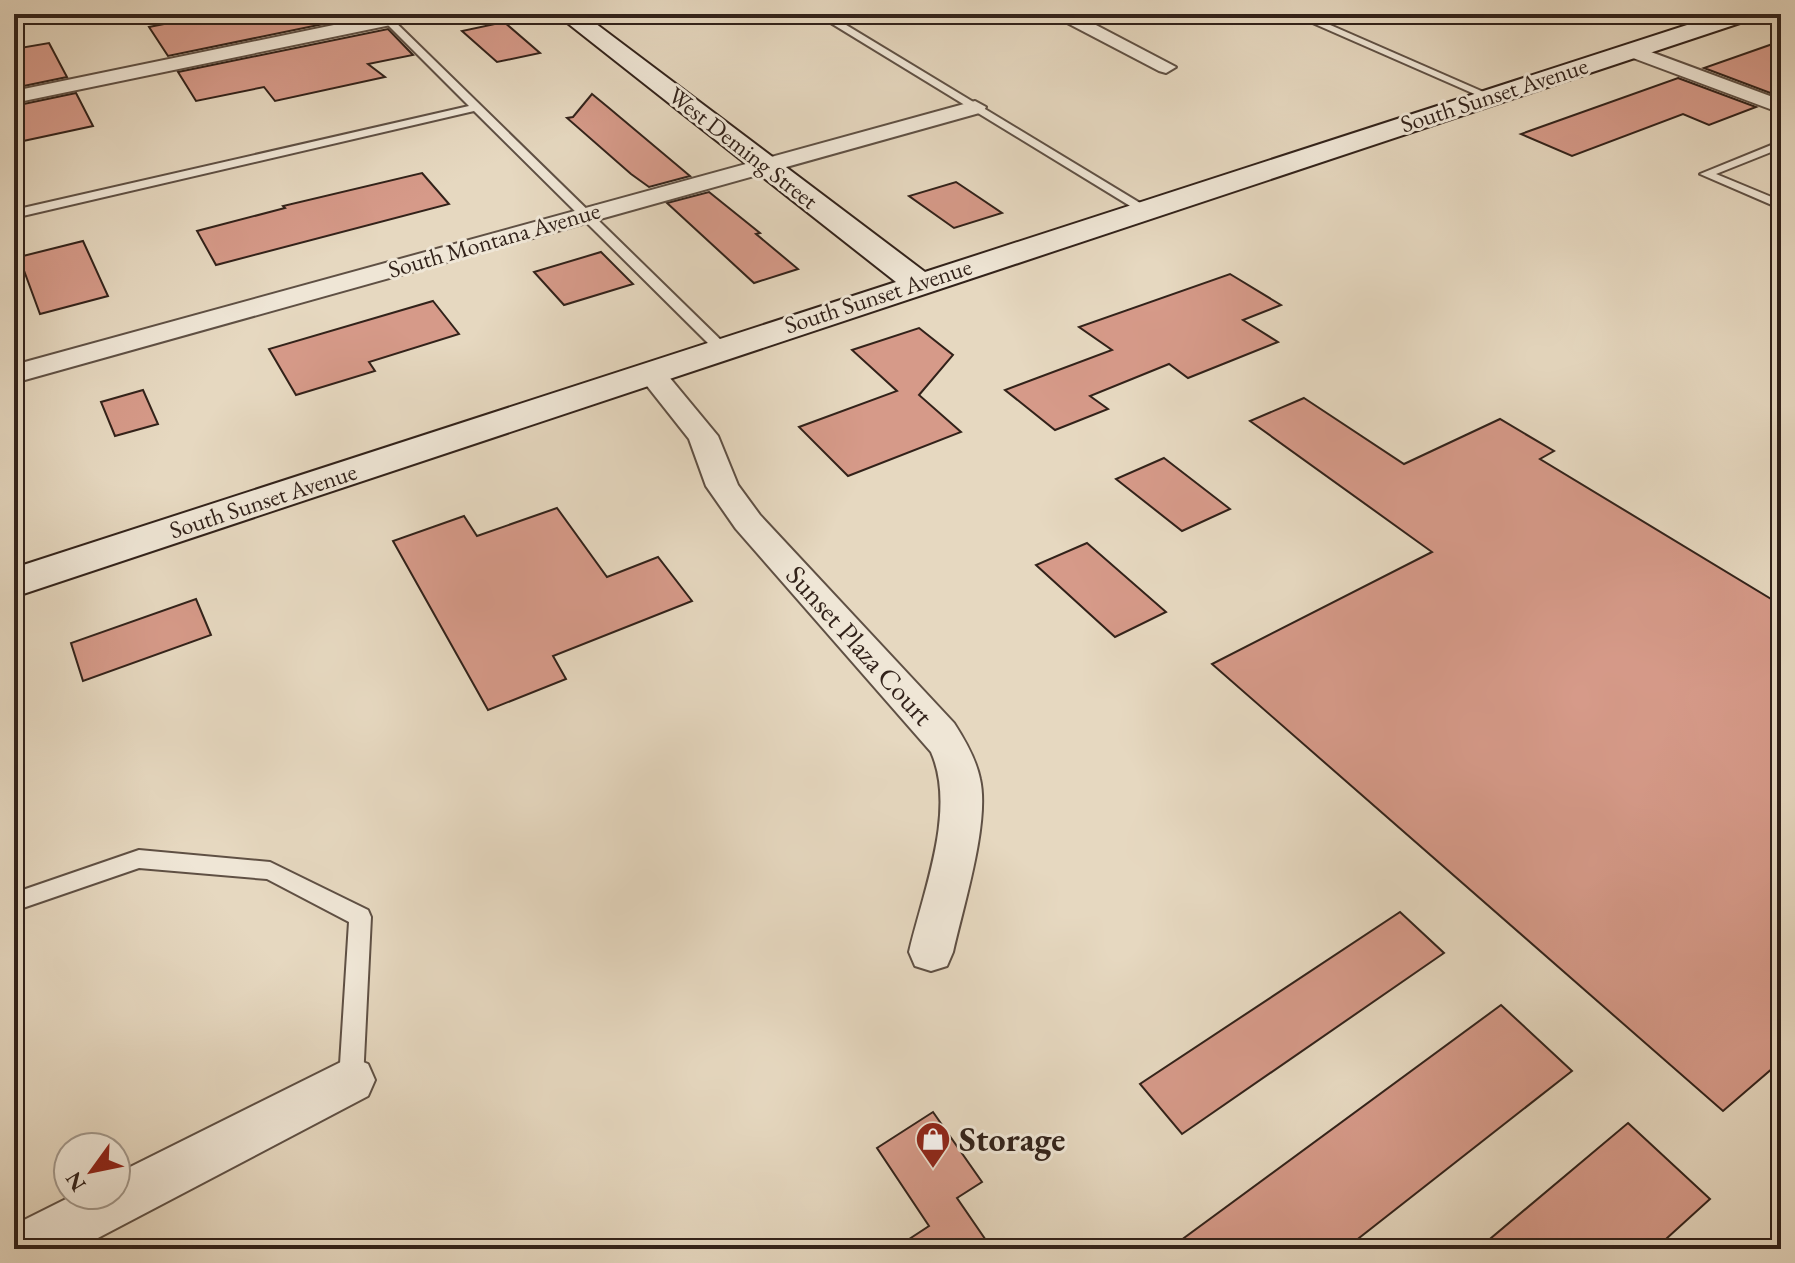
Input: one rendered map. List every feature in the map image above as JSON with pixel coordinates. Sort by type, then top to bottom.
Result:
[{"type":"main road","name":"West Deming Street","points":[[568,14],[918,283]]},
{"type":"main road","name":"South Sunset Avenue","points":[[14,583],[918,283],[1744,14]]},
{"type":"street","points":[[14,97],[385,17],[415,14]]},
{"type":"street","points":[[1060,14],[1166,67]]},
{"type":"street","points":[[1632,51],[1781,107]]},
{"type":"street","name":"South Montana Avenue","points":[[14,374],[975,107]]},
{"type":"street","name":"Sunset Plaza Court","points":[[650,372],[703,436],[712,452],[722,486],[748,522],[940,733],[954,754],[964,794],[962,812],[931,952]]},
{"type":"street","points":[[23,1249],[351,1080]]},
{"type":"lane","points":[[821,14],[1144,209]]},
{"type":"lane","points":[[1297,14],[1490,97]]},
{"type":"lane","points":[[385,17],[721,348]]},
{"type":"lane","points":[[14,214],[477,107]]},
{"type":"lane","points":[[1781,144],[1706,174],[1781,205]]},
{"type":"lane","points":[[14,902],[139,859],[270,871],[360,917],[351,1080]]},
{"type":"building","points":[[214,14],[372,14],[168,56],[149,27]]},
{"type":"building","points":[[504,22],[540,53],[497,62],[462,31]]},
{"type":"building","points":[[388,29],[413,55],[368,64],[385,77],[275,101],[264,87],[196,101],[178,72]]},
{"type":"building","points":[[1781,41],[1781,97],[1704,68]]},
{"type":"building","points":[[49,43],[67,77],[14,88],[14,49]]},
{"type":"building","points":[[1678,78],[1756,107],[1709,125],[1683,114],[1572,156],[1521,134]]},
{"type":"building","points":[[76,93],[93,126],[14,143],[14,106]]},
{"type":"building","points":[[592,94],[690,176],[649,187],[631,174],[567,118],[573,117]]},
{"type":"building","points":[[422,173],[449,204],[216,265],[197,231],[285,208],[283,206]]},
{"type":"building","points":[[956,182],[1002,213],[954,228],[909,196]]},
{"type":"building","points":[[709,192],[798,269],[754,283],[667,203]]},
{"type":"building","points":[[83,241],[108,296],[40,314],[19,257]]},
{"type":"building","points":[[601,252],[633,284],[564,305],[534,272]]},
{"type":"building","points":[[1230,274],[1281,305],[1243,320],[1278,342],[1188,378],[1169,364],[1090,396],[1108,409],[1055,430],[1005,390],[1112,350],[1079,327]]},
{"type":"building","points":[[433,301],[459,334],[369,362],[375,371],[296,395],[269,349]]},
{"type":"building","points":[[919,328],[953,355],[919,395],[961,432],[848,476],[799,427],[897,391],[852,350]]},
{"type":"building","points":[[143,390],[158,424],[115,436],[101,402]]},
{"type":"building","points":[[1304,398],[1404,464],[1500,419],[1554,451],[1540,459],[1781,605],[1781,1061],[1723,1111],[1212,664],[1432,552],[1250,421]]},
{"type":"building","points":[[1164,458],[1230,509],[1182,531],[1116,479]]},
{"type":"building","points":[[557,508],[607,577],[658,557],[692,601],[553,656],[566,679],[488,710],[393,541],[464,516],[477,536]]},
{"type":"building","points":[[1087,543],[1166,612],[1115,637],[1036,565]]},
{"type":"building","points":[[196,599],[211,635],[83,681],[71,643]]},
{"type":"building","points":[[1400,912],[1444,953],[1182,1134],[1140,1084]]},
{"type":"building","points":[[1501,1005],[1572,1071],[1345,1249],[1169,1249]]},
{"type":"building","points":[[933,1112],[982,1182],[957,1198],[992,1249],[894,1249],[929,1226],[877,1148]]},
{"type":"building","points":[[1628,1123],[1710,1199],[1655,1249],[1478,1249]]},
{"type":"place","name":"Storage","points":[[933,1170]]}]
